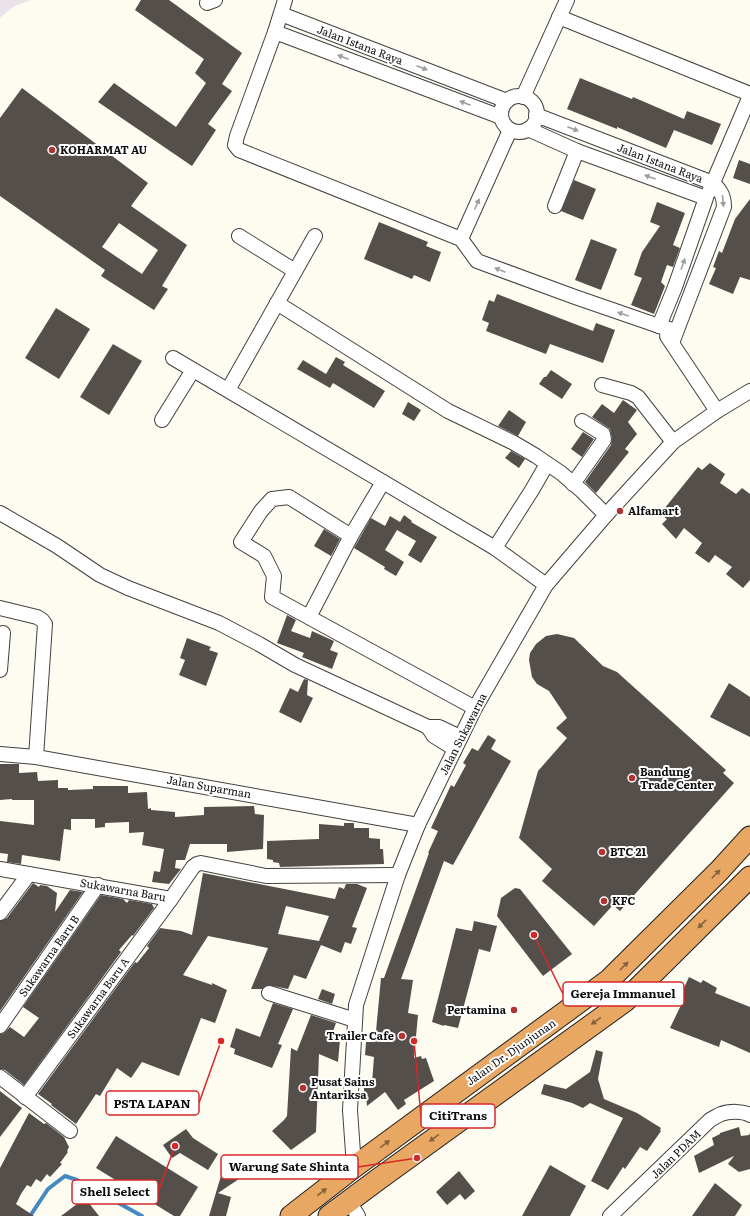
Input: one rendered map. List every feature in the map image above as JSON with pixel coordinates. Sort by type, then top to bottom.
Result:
[{"type":"highway","name":"Jalan Dr. Djunjunan","points":[[291,1216],[354,1167],[609,980],[719,871],[750,838]]},
{"type":"highway","points":[[329,1216],[354,1208],[625,1001],[750,877]]},
{"type":"street","points":[[285,0],[276,32],[237,136],[235,145],[239,150],[461,239],[477,261],[517,277],[659,326],[674,337],[696,382],[717,411]]},
{"type":"street","points":[[524,97],[567,0]]},
{"type":"street","name":"Jalan Istana Raya","points":[[281,14],[507,101]]},
{"type":"street","points":[[559,18],[750,95],[706,198]]},
{"type":"street","name":"Jalan Istana Raya","points":[[276,32],[501,117]]},
{"type":"street","points":[[518,97],[524,97],[533,104],[536,109],[535,121],[528,129],[522,132],[516,132],[506,127],[501,117],[503,106],[507,101],[518,97]]},
{"type":"street","name":"Jalan Istana Raya","points":[[536,115],[713,183],[720,191],[724,198],[724,207],[690,292],[674,337]]},
{"type":"street","name":"Jalan Istana Raya","points":[[528,129],[577,151],[706,198],[675,287],[659,326]]},
{"type":"street","points":[[461,239],[510,130]]},
{"type":"street","points":[[555,206],[577,151]]},
{"type":"street","points":[[240,236],[295,271]]},
{"type":"street","points":[[228,390],[315,236]]},
{"type":"street","points":[[675,287],[690,292]]},
{"type":"street","points":[[277,303],[448,412],[514,444],[547,464],[582,491],[606,515]]},
{"type":"street","points":[[173,358],[495,548],[546,585]]},
{"type":"street","points":[[162,420],[193,370]]},
{"type":"street","points":[[602,386],[631,393],[638,398],[673,442]]},
{"type":"street","name":"Jalan Sukawarna","points":[[354,1167],[350,1110],[356,1005],[398,875],[418,825],[457,743],[475,708],[546,585],[606,515],[673,442],[717,411],[750,391]]},
{"type":"street","points":[[573,484],[604,440],[603,434],[582,421]]},
{"type":"street","points":[[495,548],[547,464]]},
{"type":"street","points":[[309,617],[350,536],[383,482]]},
{"type":"street","points":[[350,536],[289,497],[272,499],[261,511],[241,542],[264,556],[274,576],[272,597],[475,708]]},
{"type":"street","points":[[0,513],[57,546],[100,575],[128,588],[219,623],[259,644],[295,666],[428,727],[439,727],[457,743]]},
{"type":"street","points":[[0,608],[37,617],[45,624],[36,757]]},
{"type":"street","points":[[0,670],[2,633]]},
{"type":"street","name":"Jalan Suparman","points":[[0,754],[36,757],[418,825]]},
{"type":"street","name":"Sukawarna Baru","points":[[0,869],[98,885],[170,899],[193,867],[201,863],[266,876],[398,875]]},
{"type":"street","points":[[0,913],[29,874]]},
{"type":"street","name":"Sukawarna Baru B","points":[[0,1026],[98,885]]},
{"type":"street","name":"Sukawarna Baru A","points":[[25,1097],[170,899]]},
{"type":"street","points":[[269,993],[355,1020]]},
{"type":"street","points":[[0,1077],[70,1131]]},
{"type":"street","name":"Jalan PDAM","points":[[610,1216],[710,1120],[730,1112],[747,1113],[750,1115]]},
{"type":"shaded area","points":[[0,0],[31,0],[13,7],[0,18]]},
{"type":"building","points":[[141,0],[169,0],[242,53],[222,84],[232,91],[208,124],[216,130],[192,166],[98,102],[114,83],[176,127],[206,83],[195,73],[204,59],[135,10]]},
{"type":"building","points":[[580,78],[632,99],[633,97],[684,119],[687,111],[721,124],[712,145],[674,130],[666,148],[617,127],[617,129],[567,109]]},
{"type":"building","name":"KOHARMAT AU","points":[[22,88],[148,183],[131,206],[187,245],[162,286],[168,289],[154,310],[101,276],[105,270],[0,196],[0,118]],"holes":[[[119,223],[158,250],[142,274],[102,247]]]},
{"type":"building","points":[[739,160],[750,164],[750,184],[733,178]]},
{"type":"building","points":[[574,180],[596,189],[583,220],[561,211]]},
{"type":"building","points":[[750,199],[750,280],[740,277],[733,294],[709,284],[716,268],[713,267],[719,251],[722,253],[735,219]]},
{"type":"building","points":[[657,202],[685,213],[673,245],[680,248],[673,267],[667,265],[661,282],[665,286],[654,314],[631,305],[642,278],[634,275],[642,252],[660,226],[650,222]]},
{"type":"building","points":[[379,222],[428,242],[426,246],[441,252],[430,282],[414,275],[412,279],[364,259]]},
{"type":"building","points":[[591,239],[617,249],[601,290],[575,280]]},
{"type":"building","points":[[497,294],[593,331],[596,323],[615,330],[603,363],[550,344],[546,354],[486,331],[489,323],[482,320],[489,300],[494,302]]},
{"type":"building","points":[[56,308],[90,329],[59,379],[25,358]]},
{"type":"building","points":[[113,344],[142,361],[109,415],[80,397]]},
{"type":"building","points":[[336,357],[345,362],[343,365],[385,391],[374,408],[333,383],[330,388],[297,369],[303,360],[326,374]]},
{"type":"building","points":[[551,370],[572,384],[562,399],[539,384]]},
{"type":"building","points":[[623,400],[637,410],[628,422],[637,434],[625,449],[629,452],[596,493],[585,482],[611,445],[612,439],[610,429],[592,417],[602,404],[614,413]]},
{"type":"building","points":[[408,402],[421,410],[414,421],[402,414]]},
{"type":"building","points":[[509,410],[526,422],[518,436],[498,426]]},
{"type":"building","points":[[583,432],[594,439],[582,457],[571,449]]},
{"type":"building","points":[[511,451],[525,459],[519,468],[505,458]]},
{"type":"building","points":[[710,463],[725,474],[720,483],[736,494],[742,488],[750,494],[750,580],[743,588],[726,574],[732,567],[715,555],[709,563],[695,553],[702,543],[684,528],[676,539],[662,524],[667,519],[660,514],[698,467],[702,470]]},
{"type":"building","points":[[404,515],[412,521],[411,522],[437,537],[421,563],[408,555],[416,541],[397,530],[385,550],[404,562],[396,576],[384,569],[385,567],[354,548],[371,518],[385,526],[390,516],[400,522]]},
{"type":"building","points":[[324,529],[340,539],[331,556],[314,546]]},
{"type":"building","points":[[287,615],[296,620],[291,631],[310,638],[312,631],[334,641],[330,650],[338,653],[332,669],[302,657],[304,653],[277,643]]},
{"type":"building","name":"Bandung Trade Center","points":[[557,634],[574,638],[603,666],[617,672],[726,770],[723,773],[734,783],[620,911],[613,905],[594,926],[542,881],[552,869],[519,838],[538,771],[567,738],[556,728],[567,718],[549,691],[537,684],[532,677],[529,660],[530,653],[536,644],[546,636]]},
{"type":"building","points":[[187,638],[211,647],[209,650],[218,653],[206,686],[179,675],[185,660],[180,658]]},
{"type":"building","points":[[304,679],[308,680],[307,695],[313,698],[301,723],[279,712],[290,688],[298,692]]},
{"type":"building","points":[[729,683],[750,697],[750,737],[710,717]]},
{"type":"building","points":[[488,735],[496,740],[491,749],[511,761],[453,865],[444,861],[401,979],[413,980],[408,1013],[418,1015],[414,1058],[421,1056],[422,1059],[426,1058],[434,1081],[404,1100],[406,1104],[398,1110],[385,1092],[367,1106],[366,1096],[364,1096],[364,1082],[372,1083],[374,1057],[365,1055],[366,1042],[375,1042],[381,978],[384,978],[428,853],[438,831],[431,828],[451,785],[454,787],[466,765],[463,763],[472,748],[478,751]]},
{"type":"building","points":[[0,764],[19,764],[19,773],[37,772],[38,781],[58,780],[58,788],[68,788],[68,790],[93,789],[93,786],[128,786],[128,793],[147,792],[148,809],[151,808],[151,810],[175,812],[175,817],[204,815],[204,807],[254,806],[255,814],[264,815],[263,849],[227,852],[227,844],[190,844],[185,860],[176,860],[175,868],[181,869],[169,884],[152,882],[154,871],[160,872],[164,849],[142,845],[144,832],[129,833],[129,822],[105,823],[105,827],[95,828],[95,819],[71,819],[71,830],[64,829],[60,861],[22,855],[21,864],[7,862],[8,854],[0,853],[0,821],[34,825],[34,800],[0,800]]},
{"type":"building","points":[[344,823],[354,823],[354,828],[369,828],[369,838],[380,839],[380,849],[383,849],[384,864],[280,867],[279,863],[267,859],[267,841],[319,839],[319,824],[344,826]]},
{"type":"building","points":[[203,873],[335,899],[339,887],[344,889],[346,884],[357,884],[367,888],[352,927],[357,928],[351,944],[345,942],[341,953],[321,945],[306,979],[294,975],[288,989],[268,985],[262,989],[251,989],[268,948],[208,936],[183,975],[212,985],[212,983],[227,990],[215,1023],[201,1018],[179,1076],[142,1062],[131,1078],[117,1068],[100,1096],[96,1094],[76,1124],[38,1094],[135,962],[137,963],[149,948],[147,946],[160,928],[181,931],[192,935]],"holes":[[[286,906],[329,916],[319,941],[278,934]]]},
{"type":"building","points":[[33,883],[39,887],[40,885],[47,886],[57,893],[55,912],[70,890],[83,892],[0,1011],[0,921],[7,918]]},
{"type":"building","points":[[515,888],[520,889],[572,954],[543,976],[497,916],[501,898]]},
{"type":"building","points":[[101,895],[123,899],[127,903],[129,900],[152,904],[154,908],[133,936],[132,935],[119,950],[121,952],[24,1085],[5,1070],[0,1069],[0,1034],[4,1033],[10,1027],[24,1037],[39,1018],[23,1007]]},
{"type":"building","points":[[474,921],[497,926],[490,952],[479,949],[458,1028],[432,1022],[456,928],[472,931]]},
{"type":"building","points":[[689,977],[701,983],[703,980],[717,988],[715,993],[750,1007],[750,1053],[721,1040],[719,1047],[670,1028],[682,1003],[678,1001]]},
{"type":"building","points":[[322,989],[335,994],[332,1004],[318,999]]},
{"type":"building","points":[[273,1003],[293,1009],[278,1044],[282,1045],[272,1068],[234,1054],[235,1049],[230,1047],[236,1028],[260,1037]]},
{"type":"building","name":"Pusat Sains Antariksa","points":[[311,1015],[336,1023],[331,1037],[340,1040],[338,1062],[319,1054],[316,1132],[291,1150],[272,1131],[287,1116],[291,1048],[297,1051]]},
{"type":"building","points":[[596,1050],[603,1052],[598,1079],[604,1099],[637,1113],[661,1128],[661,1131],[647,1151],[640,1147],[625,1169],[623,1167],[608,1190],[591,1181],[623,1118],[590,1103],[583,1108],[572,1103],[541,1094],[544,1084],[566,1089],[590,1072]]},
{"type":"building","points":[[0,1091],[22,1108],[0,1137]]},
{"type":"building","points":[[29,1113],[44,1124],[46,1123],[64,1137],[69,1147],[68,1152],[60,1163],[62,1164],[50,1177],[47,1174],[41,1182],[36,1179],[31,1187],[27,1185],[21,1194],[16,1204],[34,1216],[0,1216],[0,1168]]},
{"type":"building","points":[[739,1127],[741,1136],[749,1135],[750,1133],[750,1169],[739,1172],[728,1164],[734,1156],[699,1173],[694,1156],[714,1145],[712,1138],[720,1133]]},
{"type":"building","points":[[186,1129],[193,1138],[218,1154],[208,1170],[180,1153],[172,1158],[163,1145]]},
{"type":"building","points":[[116,1136],[198,1187],[180,1216],[174,1216],[96,1168]]},
{"type":"building","points":[[226,1159],[248,1173],[218,1193],[231,1197],[226,1216],[209,1216]]},
{"type":"building","points":[[550,1165],[586,1186],[570,1216],[522,1216]]},
{"type":"building","points":[[459,1171],[475,1191],[465,1200],[460,1194],[447,1205],[436,1192]]},
{"type":"building","points":[[715,1183],[742,1205],[735,1216],[692,1216]]},
{"type":"building","points":[[85,1198],[99,1216],[61,1216]]},
{"type":"waterway","points":[[30,1216],[48,1189],[65,1176],[77,1180],[142,1216]]},
{"type":"place","name":"KOHARMAT AU","points":[[52,150]]},
{"type":"place","name":"Alfamart","points":[[620,511]]},
{"type":"place","name":"Bandung Trade Center","points":[[632,778]]},
{"type":"place","name":"BTC 21","points":[[602,852]]},
{"type":"place","name":"KFC","points":[[604,901]]},
{"type":"place","name":"Gereja Immanuel","points":[[534,935]]},
{"type":"place","name":"Pertamina","points":[[514,1010]]},
{"type":"place","name":"Trailer Cafe","points":[[402,1036]]},
{"type":"place","name":"PSTA LAPAN","points":[[221,1041]]},
{"type":"place","name":"CitiTrans","points":[[414,1041]]},
{"type":"place","name":"Pusat Sains Antariksa","points":[[303,1088]]},
{"type":"place","name":"Shell Select","points":[[175,1146]]},
{"type":"place","name":"Warung Sate Shinta","points":[[417,1158]]}]
